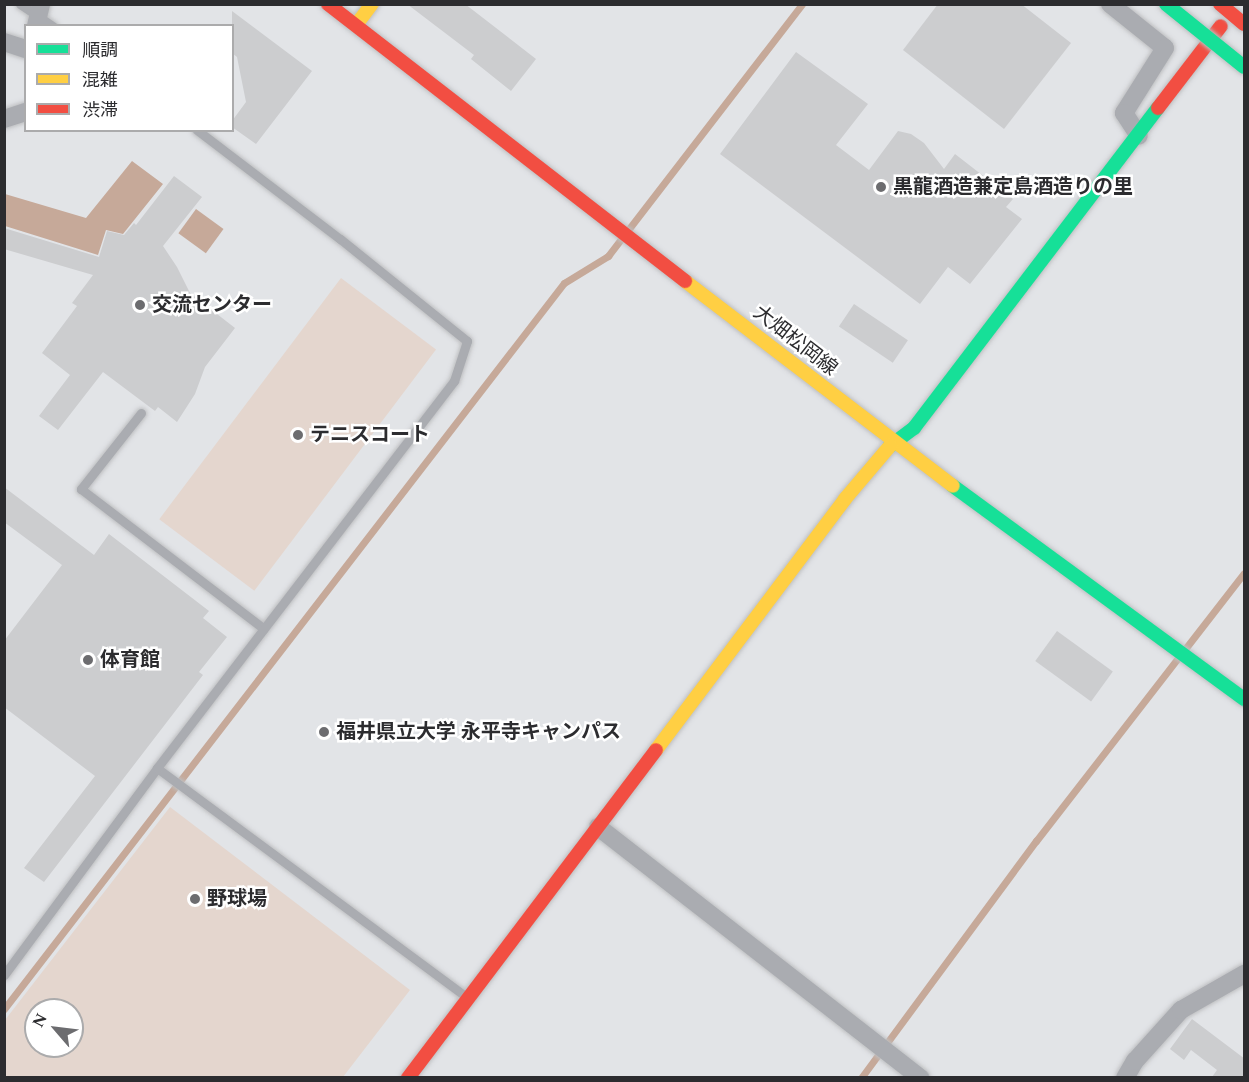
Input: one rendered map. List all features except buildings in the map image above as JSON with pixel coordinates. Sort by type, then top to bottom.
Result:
[{"type":"main road","name":"大畑松岡線","points":[[328,4],[893,442],[1245,699]]},
{"type":"main road","points":[[356,25],[372,4]]},
{"type":"main road","points":[[1166,4],[1245,67]]},
{"type":"main road","points":[[1220,4],[1245,24]]},
{"type":"main road","points":[[408,1077],[845,499],[893,442],[914,428],[1238,4]]},
{"type":"street","points":[[1110,4],[1166,48],[1124,113],[1139,136]]},
{"type":"street","points":[[4,42],[24,48]]},
{"type":"street","points":[[4,119],[24,113]]},
{"type":"street","points":[[598,827],[921,1077]]},
{"type":"street","points":[[1125,1077],[1135,1061],[1181,1010],[1245,974]]},
{"type":"lane","points":[[20,4],[42,18]]},
{"type":"lane","points":[[4,975],[157,768],[454,381],[467,341],[340,239],[200,132]]},
{"type":"lane","points":[[141,413],[81,489],[264,629]]},
{"type":"lane","points":[[157,768],[468,998]]},
{"type":"shaded area","points":[[132,161],[163,184],[123,234],[106,230],[98,255],[5,226],[5,194],[86,218]]},
{"type":"shaded area","points":[[196,209],[224,229],[206,253],[178,233]]},
{"type":"shaded area","name":"テニスコート","points":[[341,278],[436,350],[254,591],[159,519]]},
{"type":"shaded area","name":"野球場","points":[[170,807],[410,990],[343,1077],[5,1077],[5,1020]]},
{"type":"waterway","points":[[4,1009],[564,283],[608,256],[802,4]]},
{"type":"waterway","points":[[1185,649],[1244,573]]},
{"type":"waterway","points":[[861,1078],[1036,841],[1178,658]]},
{"type":"traffic: fast","points":[[1166,4],[1244,67]]},
{"type":"traffic: fast","points":[[890,446],[914,428],[1158,108]]},
{"type":"traffic: fast","points":[[953,486],[1244,699]]},
{"type":"traffic: slow","points":[[356,25],[372,4]]},
{"type":"traffic: slow","points":[[685,281],[953,486]]},
{"type":"traffic: slow","points":[[656,750],[845,499],[890,446]]},
{"type":"traffic: jam","points":[[328,4],[685,281]]},
{"type":"traffic: jam","points":[[1220,4],[1244,24]]},
{"type":"traffic: jam","points":[[1158,108],[1221,26]]},
{"type":"traffic: jam","points":[[408,1078],[656,750]]},
{"type":"place","name":"黒龍酒造兼定島酒造りの里","points":[[881,187]]},
{"type":"place","name":"交流センター","points":[[140,305]]},
{"type":"place","name":"テニスコート","points":[[298,435]]},
{"type":"place","name":"体育館","points":[[88,660]]},
{"type":"place","name":"福井県立大学 永平寺キャンパス","points":[[324,732]]},
{"type":"place","name":"野球場","points":[[195,899]]}]
